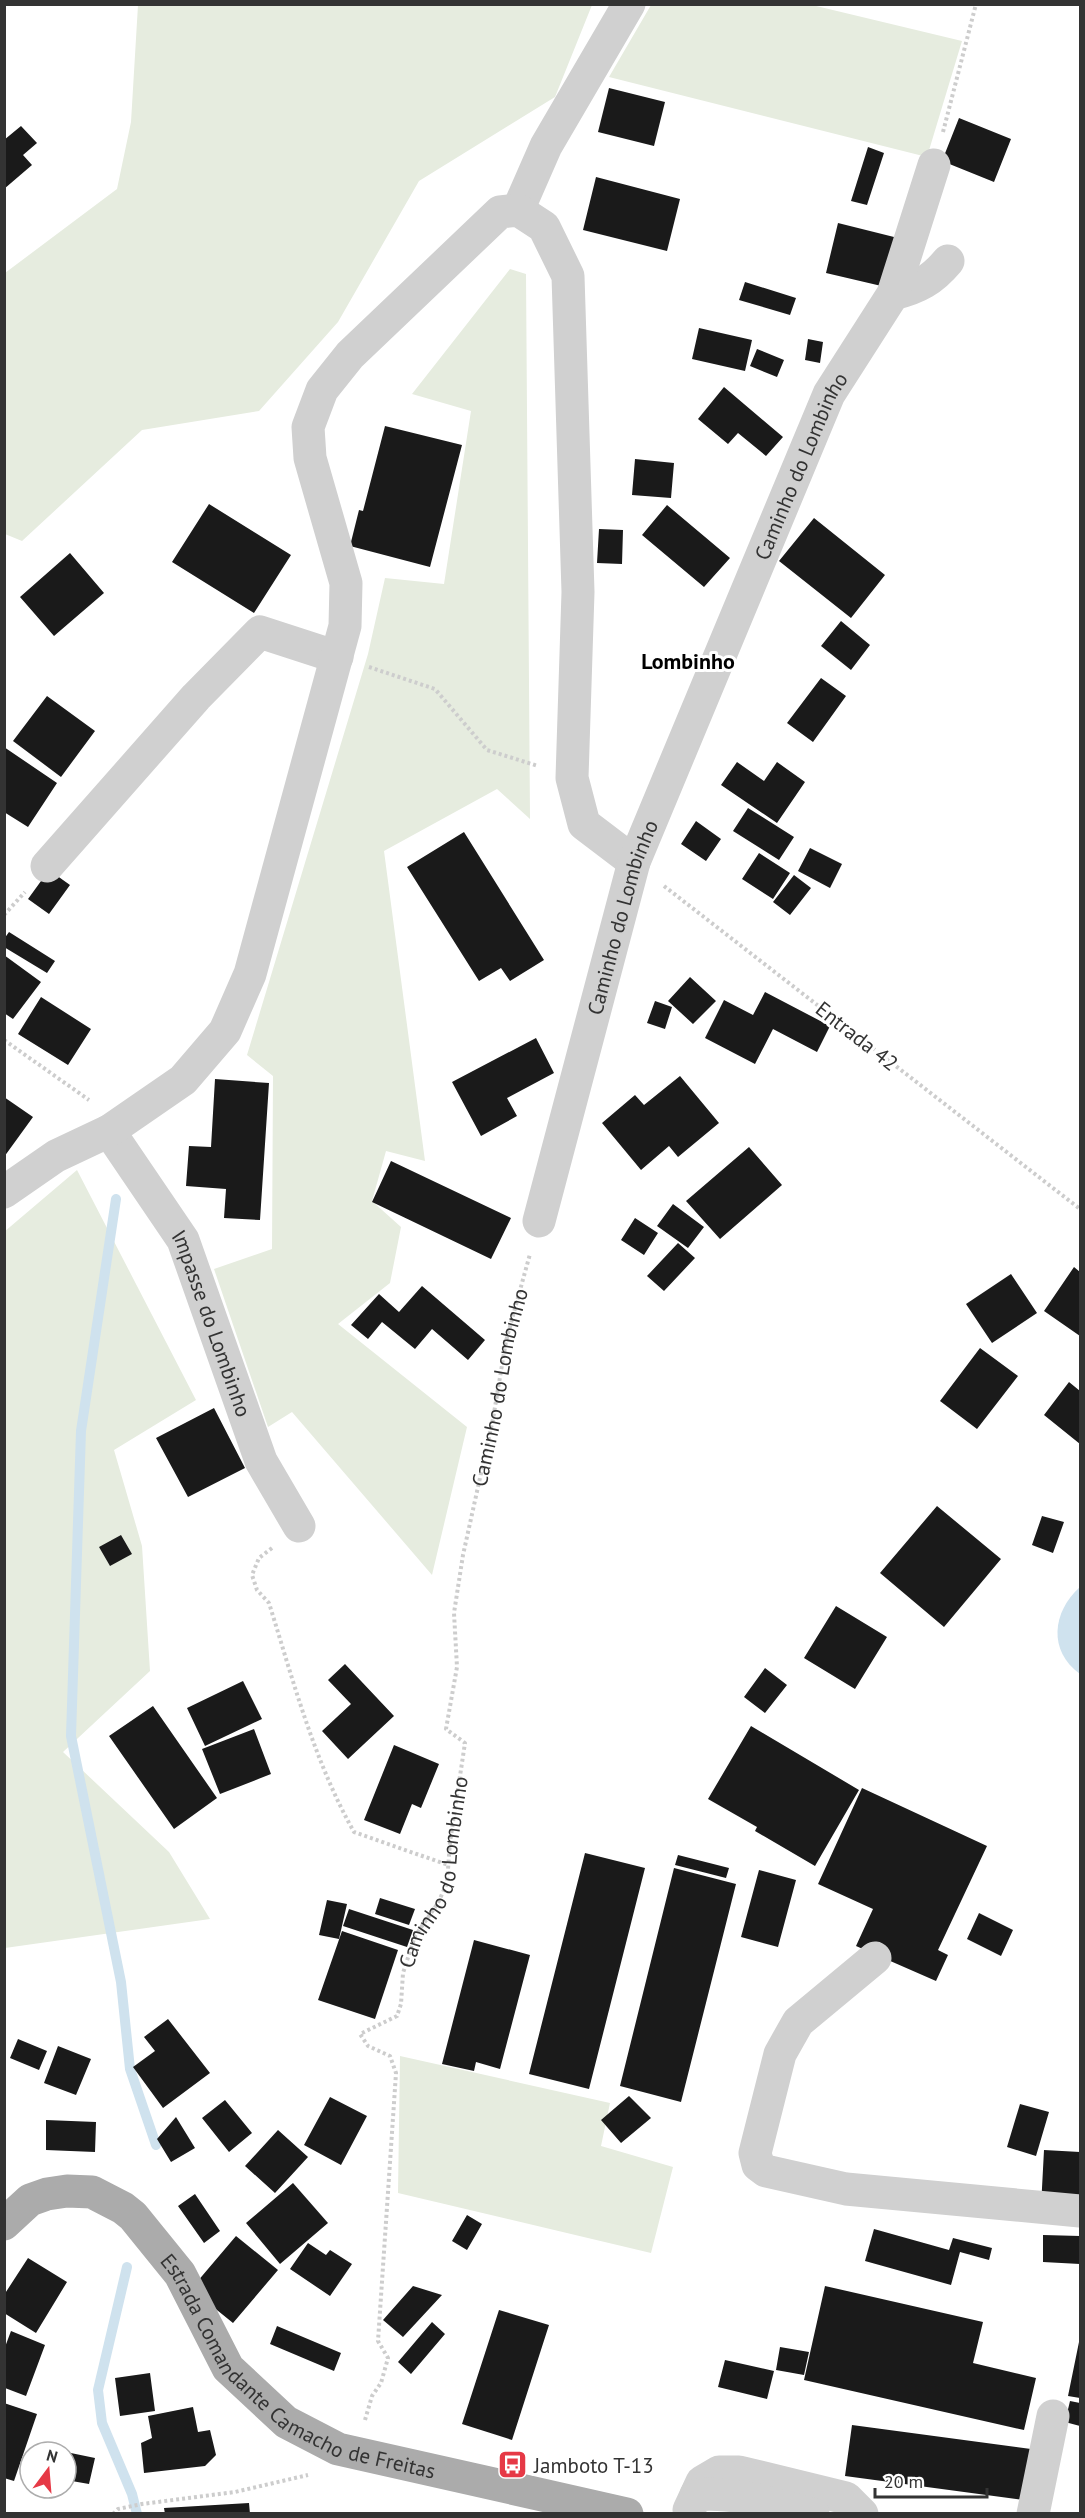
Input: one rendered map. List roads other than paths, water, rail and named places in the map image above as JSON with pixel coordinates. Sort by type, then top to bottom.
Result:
[{"type":"main road","name":"Estrada Comandante Camacho de Freitas","points":[[4,2224],[30,2200],[46,2194],[93,2192],[123,2208],[180,2274],[228,2368],[286,2422],[338,2449],[404,2466],[439,2470],[610,2512]]},
{"type":"street","points":[[518,210],[546,146],[629,4]]},
{"type":"street","name":"Caminho do Lombinho","points":[[539,1221],[634,862],[829,393],[894,294],[934,165]]},
{"type":"street","points":[[4,1192],[56,1156],[115,1127],[183,1080],[225,1031],[250,975],[345,626],[346,583],[310,458],[308,427],[322,390],[350,355],[500,212],[518,210],[544,227],[568,276],[578,592],[573,778],[584,824],[634,862]]},
{"type":"street","points":[[894,294],[915,289],[934,278],[948,261]]},
{"type":"street","points":[[47,866],[196,697],[260,632],[337,657]]},
{"type":"street","name":"Impasse do Lombinho","points":[[115,1127],[183,1240],[289,1535]]},
{"type":"street","points":[[875,1958],[798,2022],[787,2040],[780,2054],[755,2153],[758,2164],[766,2171],[846,2189],[1080,2211]]},
{"type":"street","points":[[1033,2514],[1053,2416]]},
{"type":"street","points":[[692,2504],[702,2482],[719,2472],[739,2472],[846,2499],[862,2514]]},
{"type":"street","points":[[692,2504],[734,2496],[813,2514]]},
{"type":"water","points":[[1080,1587],[1080,1674],[1063,1654],[1058,1631],[1059,1619],[1064,1608]]},
{"type":"waterway","points":[[116,1199],[81,1431],[71,1736],[121,1982],[130,2069],[156,2145]]},
{"type":"waterway","points":[[127,2267],[98,2390],[102,2423],[132,2494],[137,2514]]},
{"type":"place","name":"Jamboto T-13","points":[[513,2465]]},
{"type":"district","name":"Lombinho","points":[[688,661]]}]
